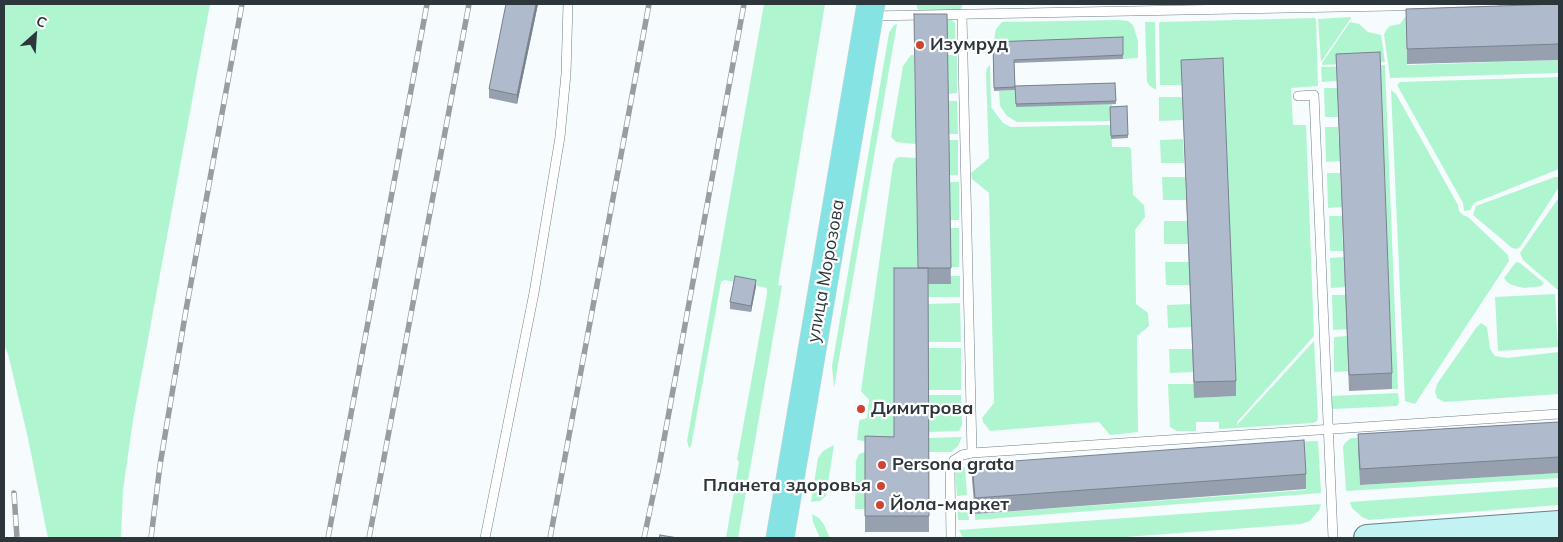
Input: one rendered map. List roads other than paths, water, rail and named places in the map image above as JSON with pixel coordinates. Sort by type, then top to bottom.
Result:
[{"type":"main road","name":"улица Морозова","points":[[780,538],[871,10]]},
{"type":"street","points":[[1367,538],[1464,535],[1559,524]]},
{"type":"lane","points":[[485,538],[534,293],[560,137],[566,74],[568,4]]},
{"type":"lane","points":[[1002,4],[1002,15]]},
{"type":"lane","points":[[871,10],[962,15],[1002,15],[1496,4]]},
{"type":"lane","points":[[962,15],[972,453]]},
{"type":"lane","points":[[1298,96],[1314,95],[1333,538]]},
{"type":"lane","points":[[952,538],[950,470],[954,460],[962,455],[1559,414]]},
{"type":"railway","points":[[151,538],[160,465],[186,310],[242,4]]},
{"type":"railway","points":[[328,538],[427,4]]},
{"type":"railway","points":[[369,538],[469,4]]},
{"type":"railway","points":[[550,538],[649,4]]},
{"type":"railway","points":[[644,538],[658,472],[744,4]]},
{"type":"railway","points":[[14,493],[17,538]]},
{"type":"place","name":"Изумруд","points":[[920,45]]},
{"type":"place","name":"Димитрова","points":[[861,409]]},
{"type":"place","name":"Persona grata","points":[[882,465]]},
{"type":"place","name":"Планета здоровья","points":[[881,486]]},
{"type":"place","name":"Йола-маркет","points":[[880,505]]}]
